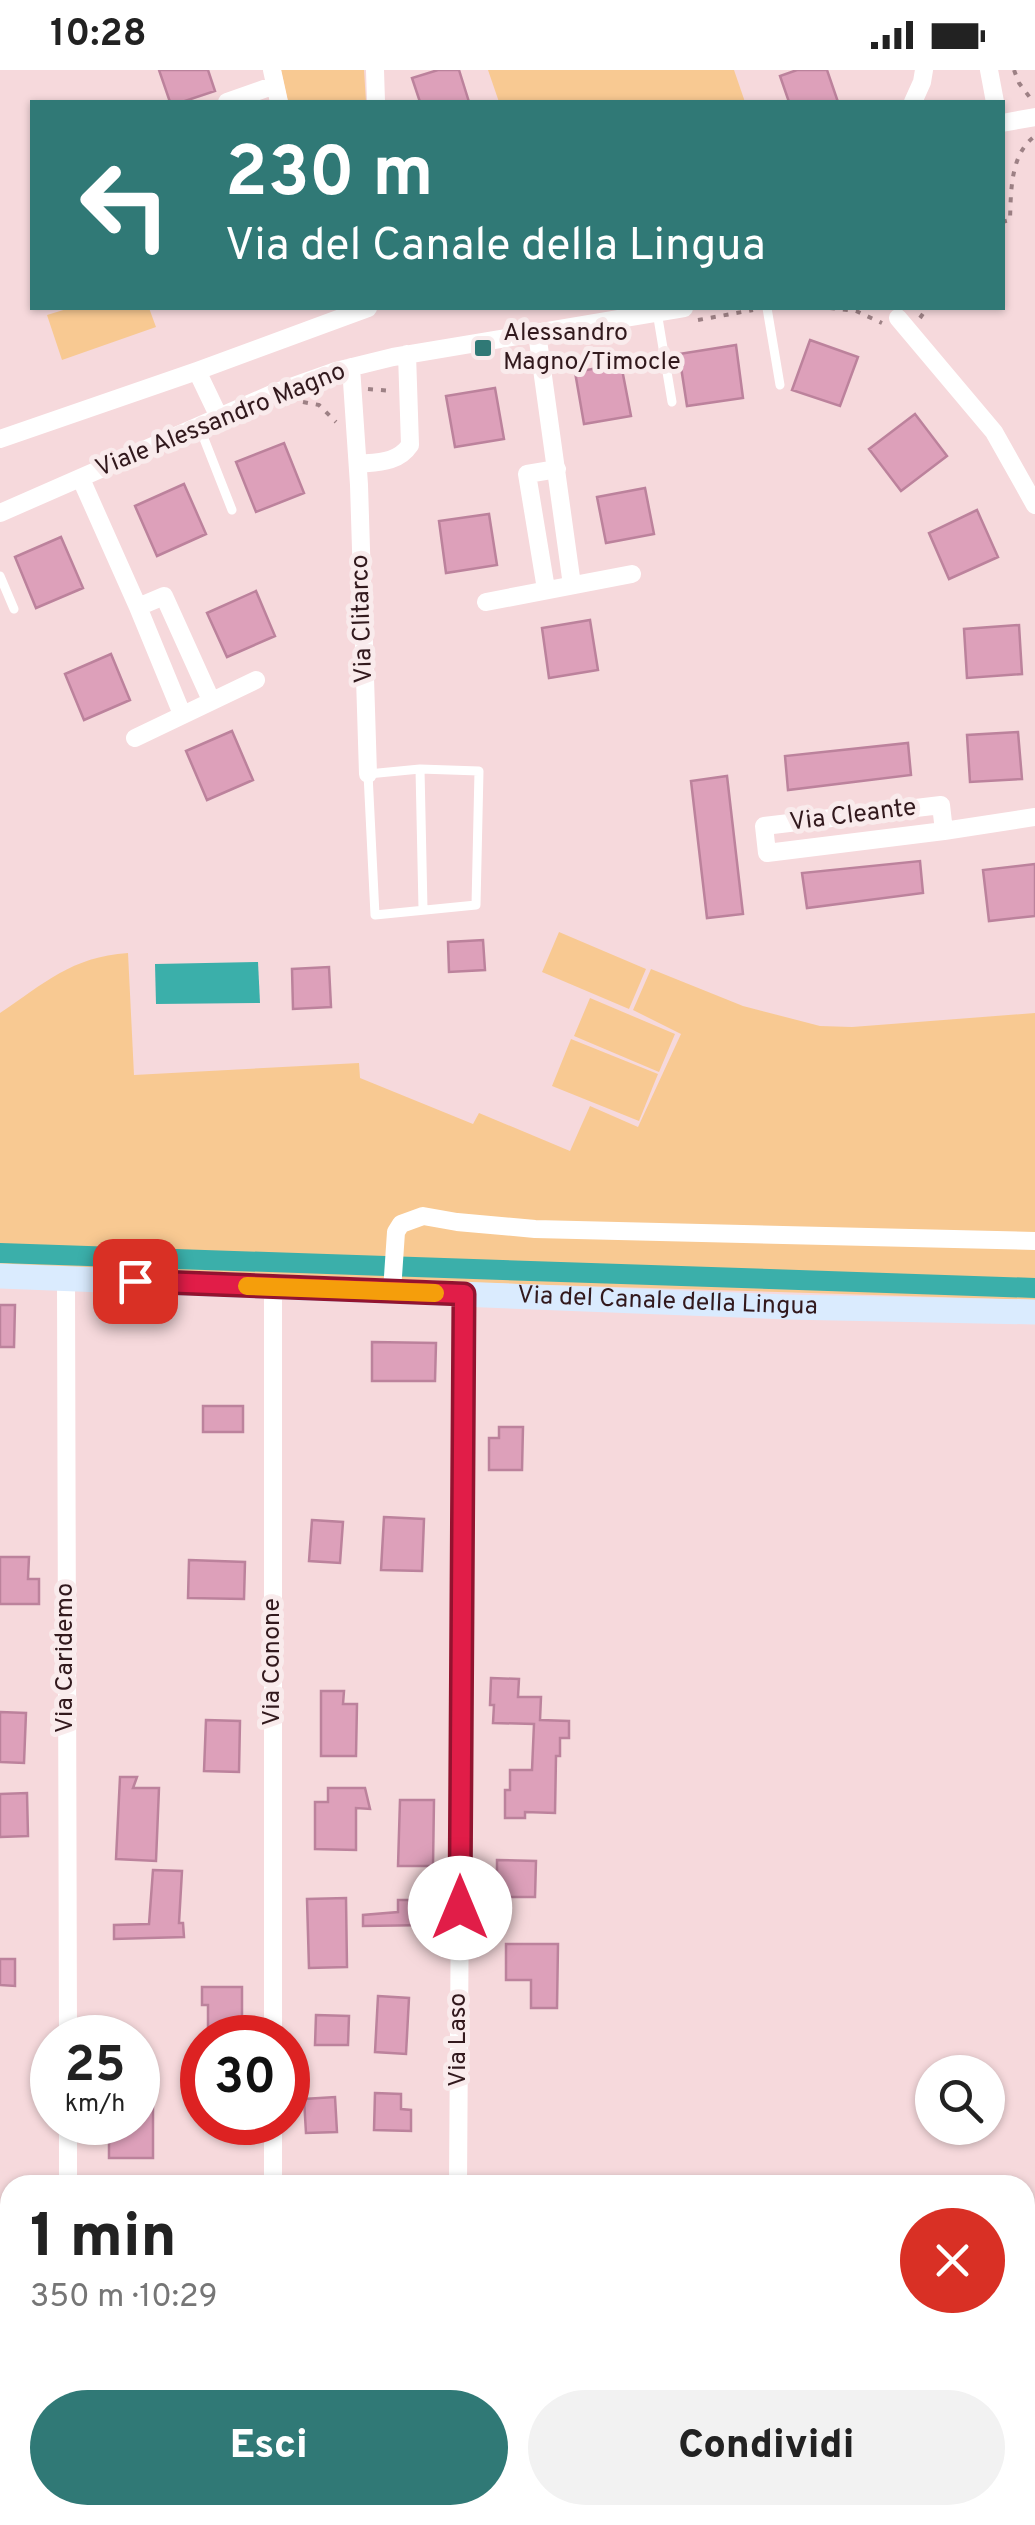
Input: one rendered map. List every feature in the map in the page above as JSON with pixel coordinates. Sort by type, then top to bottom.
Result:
[{"type":"street","points":[[375,70],[376,100]]},
{"type":"street","points":[[914,100],[924,70]]},
{"type":"street","points":[[989,70],[995,100]]},
{"type":"street","points":[[233,100],[275,86]]},
{"type":"street","points":[[1005,123],[1035,117]]},
{"type":"street","name":"Viale Alessandro Magno","points":[[0,513],[292,386],[351,366],[537,334],[628,312],[670,310]]},
{"type":"street","points":[[893,311],[994,432],[1035,506]]},
{"type":"street","name":"Viale Alessandro Magno","points":[[0,439],[197,371],[339,312]]},
{"type":"street","points":[[537,334],[572,585]]},
{"type":"street","points":[[358,464],[391,460],[408,449],[412,437],[408,354]]},
{"type":"street","name":"Via Clitarco","points":[[351,366],[368,774]]},
{"type":"street","points":[[197,371],[219,417]]},
{"type":"street","points":[[546,589],[527,474],[557,469]]},
{"type":"street","points":[[80,478],[182,714]]},
{"type":"street","points":[[486,602],[632,574]]},
{"type":"street","points":[[138,607],[164,596],[211,700]]},
{"type":"street","points":[[134,738],[256,680]]},
{"type":"street","name":"Via Cleante","points":[[944,832],[941,805],[764,826],[767,852],[944,832],[1035,817]]},
{"type":"street","points":[[392,1283],[394,1244],[400,1224],[423,1216],[534,1229],[1035,1242]]},
{"type":"street","name":"Via del Canale della Lingua","points":[[0,1276],[273,1287],[392,1283],[464,1294],[1035,1312]]},
{"type":"street","name":"Via Caridemo","points":[[66,1278],[68,2015]]},
{"type":"street","name":"Via Conone","points":[[273,1287],[273,2015]]},
{"type":"street","name":"Via Laso","points":[[458,2175],[464,1294]]},
{"type":"street","points":[[68,2145],[68,2175]]},
{"type":"street","points":[[273,2145],[273,2175]]},
{"type":"lane","points":[[767,310],[780,385]]},
{"type":"lane","points":[[657,312],[672,402]]},
{"type":"lane","points":[[198,426],[232,510]]},
{"type":"lane","points":[[0,576],[14,610]]},
{"type":"lane","points":[[420,769],[423,909]]},
{"type":"lane","name":"Via Clitarco","points":[[420,769],[479,771],[476,905],[374,915],[368,774],[420,769]]},
{"type":"path","points":[[1014,70],[1026,94],[1035,101]]},
{"type":"path","points":[[1005,221],[1010,220],[1010,191],[1017,160],[1035,136]]},
{"type":"path","points":[[352,388],[408,391]]},
{"type":"shaded area","points":[[281,70],[364,70],[366,100],[288,100]]},
{"type":"shaded area","points":[[488,70],[734,70],[744,100],[498,100]]},
{"type":"shaded area","points":[[63,310],[150,310],[156,327],[62,360],[47,315]]},
{"type":"shaded area","points":[[559,932],[646,969],[629,1009],[542,972]]},
{"type":"shaded area","points":[[128,953],[134,1075],[359,1063],[360,1078],[473,1124],[479,1113],[570,1151],[590,1106],[638,1127],[681,1034],[633,1010],[651,969],[743,1006],[820,1026],[1035,1013],[1035,1300],[0,1268],[0,1013],[74,966]]},
{"type":"shaded area","points":[[590,998],[675,1034],[659,1072],[574,1036]]},
{"type":"shaded area","points":[[571,1039],[658,1074],[639,1121],[552,1086]]},
{"type":"water","points":[[258,962],[260,1003],[156,1004],[155,964]]},
{"type":"building","points":[[159,70],[208,70],[215,91],[188,100],[169,100]]},
{"type":"building","points":[[438,70],[459,70],[468,100],[419,100],[412,78]]},
{"type":"building","points":[[797,70],[827,70],[837,100],[788,100],[780,76]]},
{"type":"building","points":[[810,340],[858,357],[840,406],[792,390]]},
{"type":"building","points":[[736,345],[743,398],[687,406],[679,354]]},
{"type":"building","points":[[621,364],[631,416],[584,424],[575,372]]},
{"type":"building","points":[[495,388],[504,439],[455,447],[446,396]]},
{"type":"building","points":[[915,414],[947,456],[901,491],[869,449]]},
{"type":"building","points":[[284,443],[304,493],[256,512],[236,462]]},
{"type":"building","points":[[184,484],[206,534],[157,556],[135,506]]},
{"type":"building","points":[[645,488],[654,534],[606,543],[597,497]]},
{"type":"building","points":[[977,510],[998,557],[949,579],[929,533]]},
{"type":"building","points":[[489,514],[497,565],[446,573],[439,521]]},
{"type":"building","points":[[61,537],[83,588],[36,608],[15,557]]},
{"type":"building","points":[[256,591],[275,636],[227,657],[207,613]]},
{"type":"building","points":[[590,620],[598,670],[549,678],[542,628]]},
{"type":"building","points":[[1019,625],[1022,674],[967,678],[964,629]]},
{"type":"building","points":[[111,654],[130,700],[84,720],[65,674]]},
{"type":"building","points":[[232,731],[253,780],[207,800],[186,751]]},
{"type":"building","points":[[1018,732],[1022,779],[970,782],[967,735]]},
{"type":"building","points":[[908,743],[911,775],[788,790],[785,756]]},
{"type":"building","points":[[727,776],[743,914],[707,918],[691,781]]},
{"type":"building","points":[[920,861],[923,893],[807,908],[802,873]]},
{"type":"building","points":[[1035,864],[1035,916],[989,921],[983,870]]},
{"type":"building","points":[[483,940],[485,970],[449,972],[448,942]]},
{"type":"building","points":[[329,967],[331,1007],[293,1009],[292,969]]},
{"type":"building","points":[[0,1305],[15,1305],[14,1347],[0,1347]]},
{"type":"building","points":[[372,1342],[436,1343],[435,1381],[372,1381]]},
{"type":"building","points":[[203,1406],[243,1406],[243,1432],[203,1432]]},
{"type":"building","points":[[499,1427],[523,1427],[522,1470],[489,1470],[489,1438],[499,1438]]},
{"type":"building","points":[[384,1517],[424,1519],[422,1571],[381,1570]]},
{"type":"building","points":[[312,1520],[343,1522],[340,1563],[309,1561]]},
{"type":"building","points":[[0,1557],[29,1557],[28,1579],[39,1579],[39,1604],[0,1604]]},
{"type":"building","points":[[189,1560],[245,1562],[244,1599],[188,1598]]},
{"type":"building","points":[[491,1678],[519,1679],[518,1697],[541,1697],[540,1720],[569,1721],[569,1738],[560,1738],[560,1756],[556,1756],[555,1813],[525,1812],[525,1818],[505,1818],[510,1770],[532,1770],[534,1724],[493,1723]]},
{"type":"building","points":[[321,1691],[344,1691],[343,1704],[357,1704],[356,1756],[321,1756]]},
{"type":"building","points":[[0,1712],[26,1713],[24,1763],[0,1762]]},
{"type":"building","points":[[206,1720],[240,1721],[239,1772],[204,1771]]},
{"type":"building","points":[[120,1777],[137,1777],[133,1788],[159,1788],[156,1861],[116,1859]]},
{"type":"building","points":[[328,1788],[365,1788],[370,1809],[356,1808],[356,1850],[315,1849],[315,1802],[328,1802]]},
{"type":"building","points":[[27,1793],[28,1836],[0,1837],[0,1794]]},
{"type":"building","points":[[400,1800],[434,1800],[433,1866],[398,1866]]},
{"type":"building","points":[[497,1860],[536,1861],[535,1897],[497,1897]]},
{"type":"building","points":[[153,1870],[182,1871],[179,1923],[183,1923],[184,1937],[114,1939],[114,1925],[149,1924]]},
{"type":"building","points":[[346,1898],[347,1967],[309,1968],[307,1899]]},
{"type":"building","points":[[398,1900],[429,1900],[429,1925],[363,1926],[363,1915],[398,1912]]},
{"type":"building","points":[[506,1944],[558,1944],[557,2008],[531,2008],[531,1980],[506,1980]]},
{"type":"building","points":[[0,1959],[15,1959],[15,1986],[0,1985]]},
{"type":"building","points":[[202,1987],[242,1987],[242,2015],[208,2015],[208,2005],[202,2005]]},
{"type":"building","points":[[378,1996],[409,1998],[406,2054],[375,2052]]},
{"type":"building","points":[[316,2015],[349,2016],[348,2045],[315,2045]]},
{"type":"building","points":[[375,2093],[401,2094],[401,2109],[411,2110],[411,2131],[374,2130]]},
{"type":"building","points":[[335,2097],[337,2132],[310,2133],[310,2099]]},
{"type":"building","points":[[109,2145],[153,2145],[153,2158],[109,2158]]},
{"type":"waterway","points":[[0,1253],[1035,1288]]},
{"type":"slow traffic","points":[[247,1286],[435,1293]]},
{"type":"place","name":"Alessandro Magno/Timocle","points":[[483,348]]},
{"type":"route","points":[[135,1281],[464,1294],[460,1908]]}]
